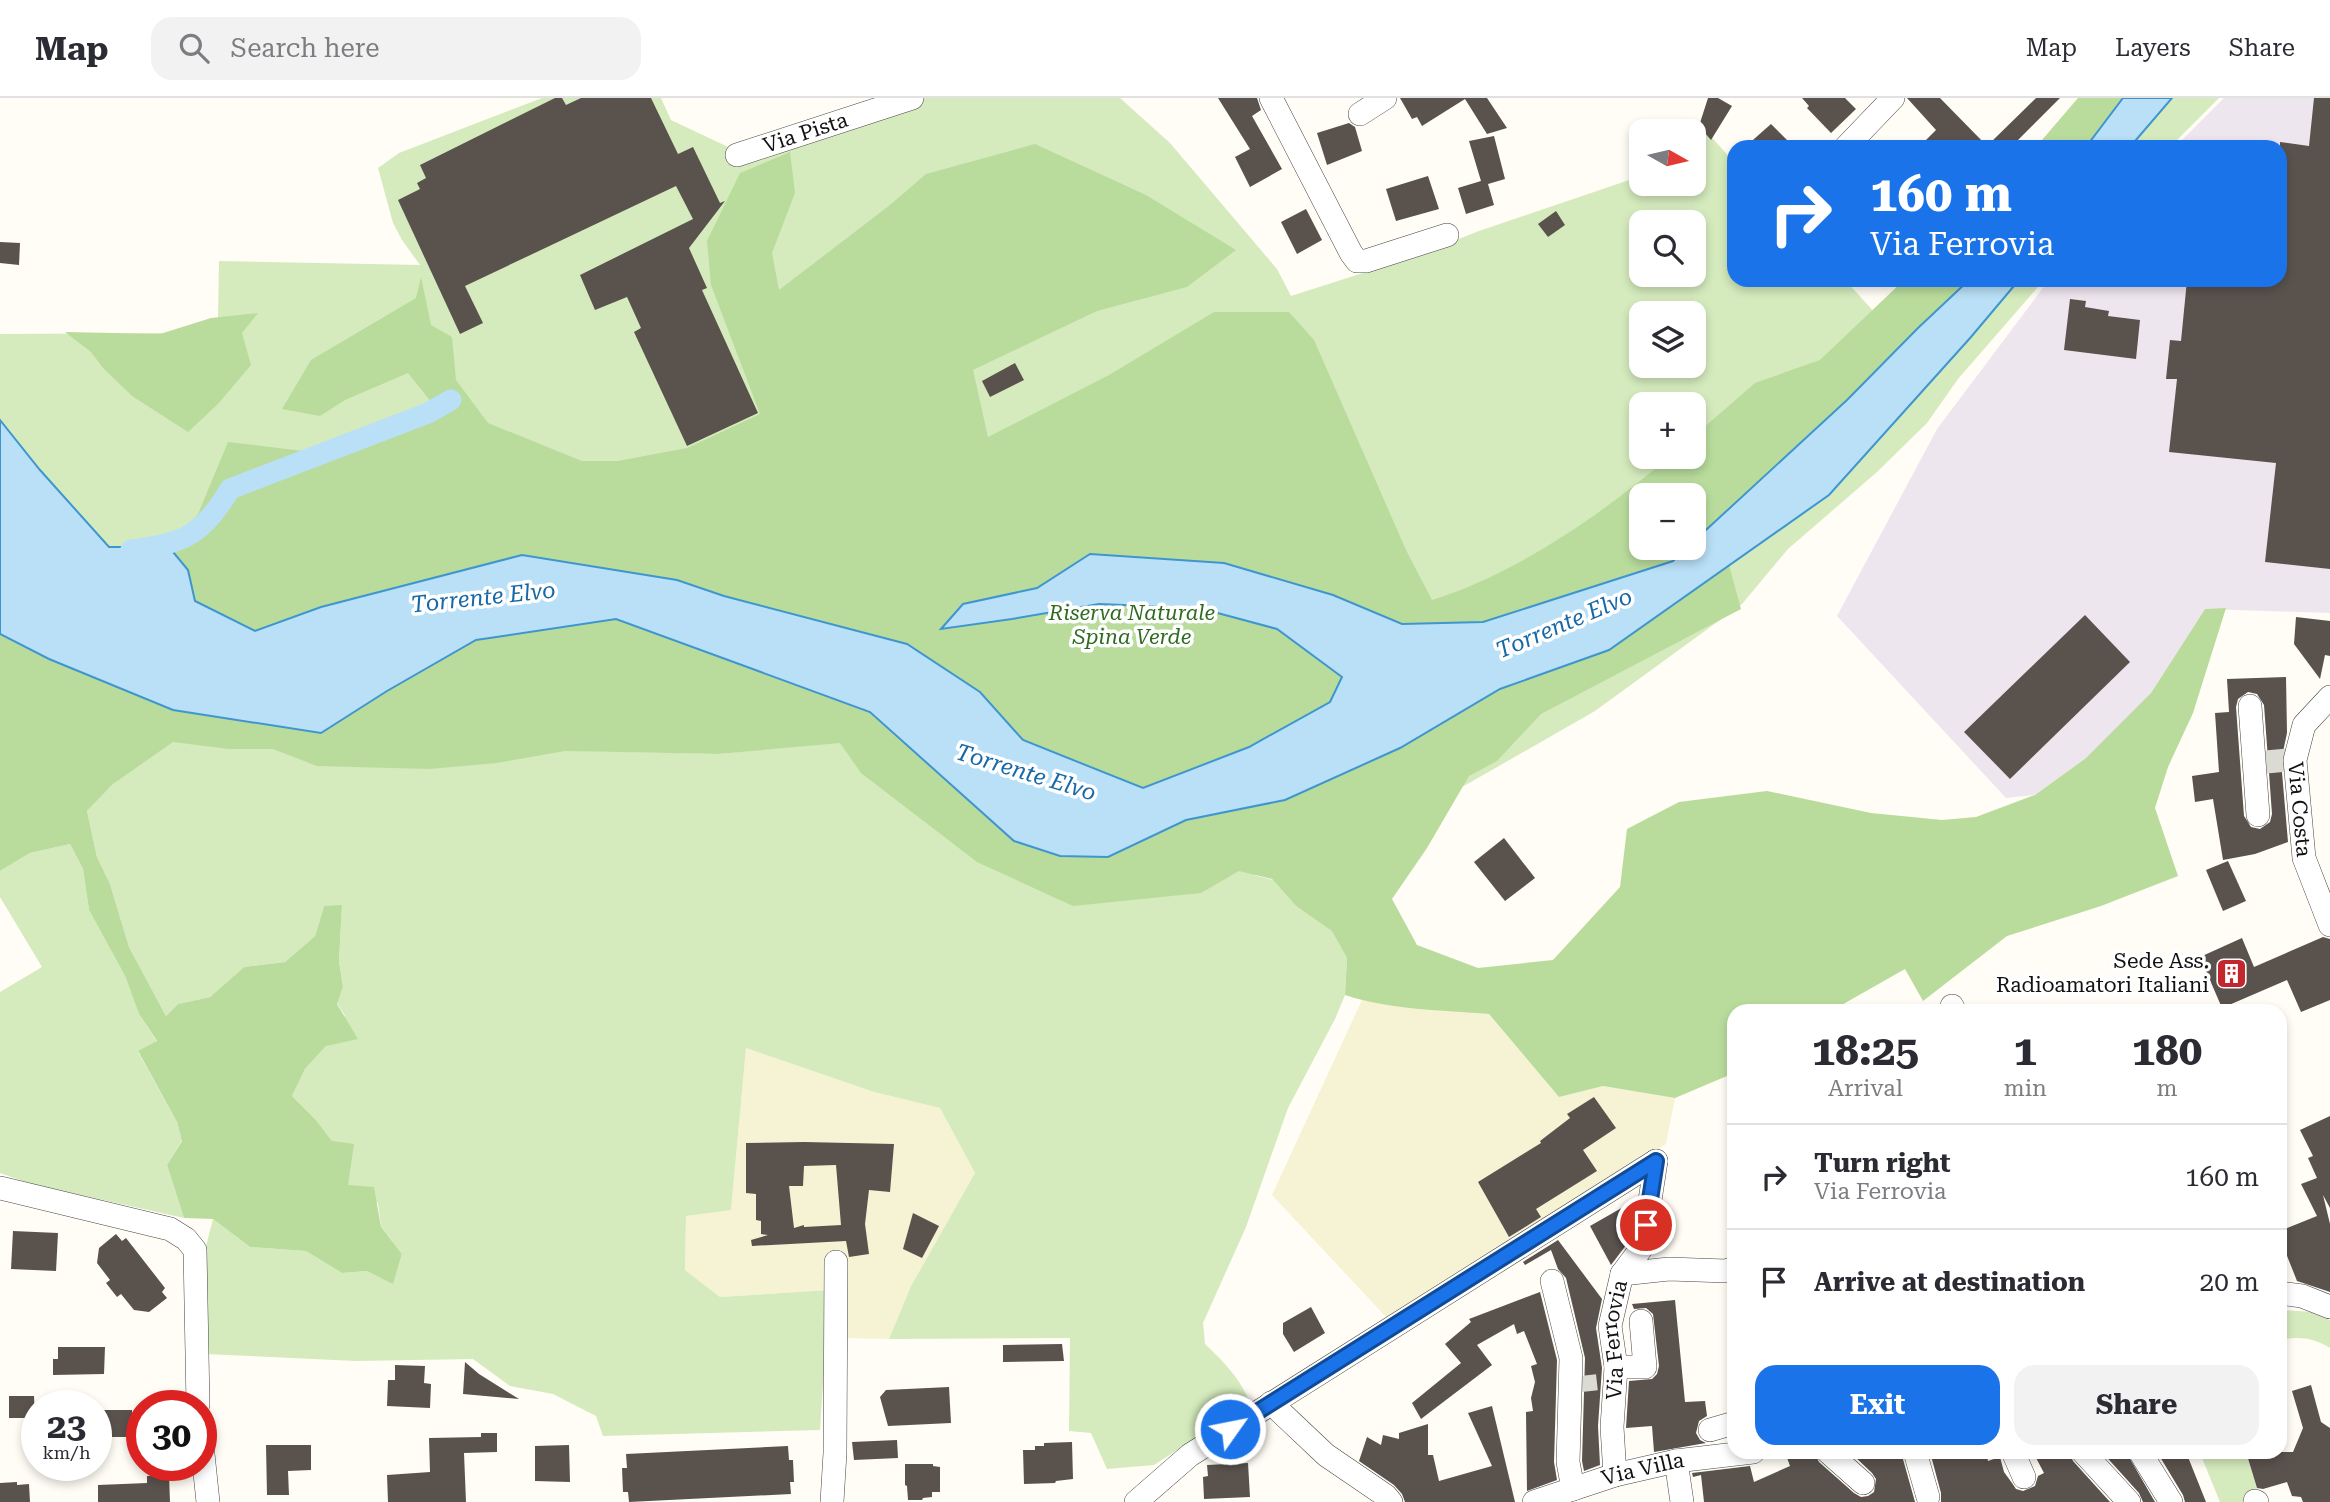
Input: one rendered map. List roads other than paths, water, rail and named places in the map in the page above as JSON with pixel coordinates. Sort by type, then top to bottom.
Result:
[{"type":"street","name":"Via Pista","points":[[737,155],[912,98]]},
{"type":"street","points":[[1271,98],[1357,261],[1366,261],[1447,235]]},
{"type":"street","points":[[1360,114],[1385,98]]},
{"type":"street","points":[[1853,140],[1893,98]]},
{"type":"street","name":"Via Costa","points":[[2329,698],[2275,762],[2304,858],[2330,925]]},
{"type":"street","points":[[2250,706],[2275,762],[2258,816]]},
{"type":"street","name":"Via Ferrovia","points":[[1136,1502],[1190,1455],[1656,1161],[1643,1246],[1622,1274],[1610,1326],[1615,1367],[1612,1427],[1615,1475]]},
{"type":"street","points":[[0,1188],[170,1229],[186,1239],[195,1250],[198,1390]]},
{"type":"street","points":[[832,1502],[835,1453],[836,1262]]},
{"type":"street","points":[[1622,1274],[1670,1269],[1727,1271]]},
{"type":"street","points":[[1552,1280],[1571,1358],[1568,1462],[1573,1489]]},
{"type":"street","points":[[2287,1294],[2302,1296],[2330,1307]]},
{"type":"street","points":[[1615,1367],[1645,1367],[1641,1321]]},
{"type":"street","points":[[1271,1403],[1326,1455],[1391,1502]]},
{"type":"street","points":[[1710,1430],[1727,1425]]},
{"type":"street","name":"Via Villa","points":[[1534,1502],[1615,1475],[1676,1461],[1727,1455]]},
{"type":"street","points":[[1836,1459],[1863,1483]]},
{"type":"street","points":[[1917,1459],[1928,1497]]},
{"type":"street","points":[[2017,1459],[2024,1477]]},
{"type":"street","points":[[2089,1459],[2129,1502]]},
{"type":"street","points":[[2144,1459],[2171,1502]]},
{"type":"street","points":[[1676,1461],[1682,1502]]},
{"type":"street","points":[[206,1481],[208,1502]]},
{"type":"water","points":[[2123,98],[2172,98],[2136,140],[2091,140]]},
{"type":"water","name":"Torrente Elvo","points":[[1962,287],[2013,287],[1829,495],[1609,650],[1500,689],[1400,748],[1285,800],[1186,820],[1108,857],[1060,856],[1014,841],[870,712],[616,619],[476,640],[321,733],[173,710],[49,659],[0,634],[0,420],[40,470],[109,547],[169,547],[188,570],[195,601],[255,631],[321,607],[522,555],[677,580],[724,596],[907,644],[980,692],[1023,740],[1143,788],[1249,747],[1330,702],[1342,677],[1277,629],[1199,608],[1099,604],[941,629],[963,604],[1037,588],[1090,554],[1224,563],[1333,595],[1402,624],[1483,622],[1674,560],[1706,560],[1706,530],[1847,400]]},
{"type":"waterway","points":[[131,550],[165,544],[190,534],[210,517],[230,489],[428,413],[451,400]]},
{"type":"tunnel","points":[[2266,762],[2288,760]]},
{"type":"tunnel","points":[[1581,1384],[1608,1381]]},
{"type":"place","name":"Sede Ass. Radioamatori Italiani","points":[[2232,973]]},
{"type":"park label","name":"Riserva Naturale Spina Verde","points":[[1132,625]]}]
